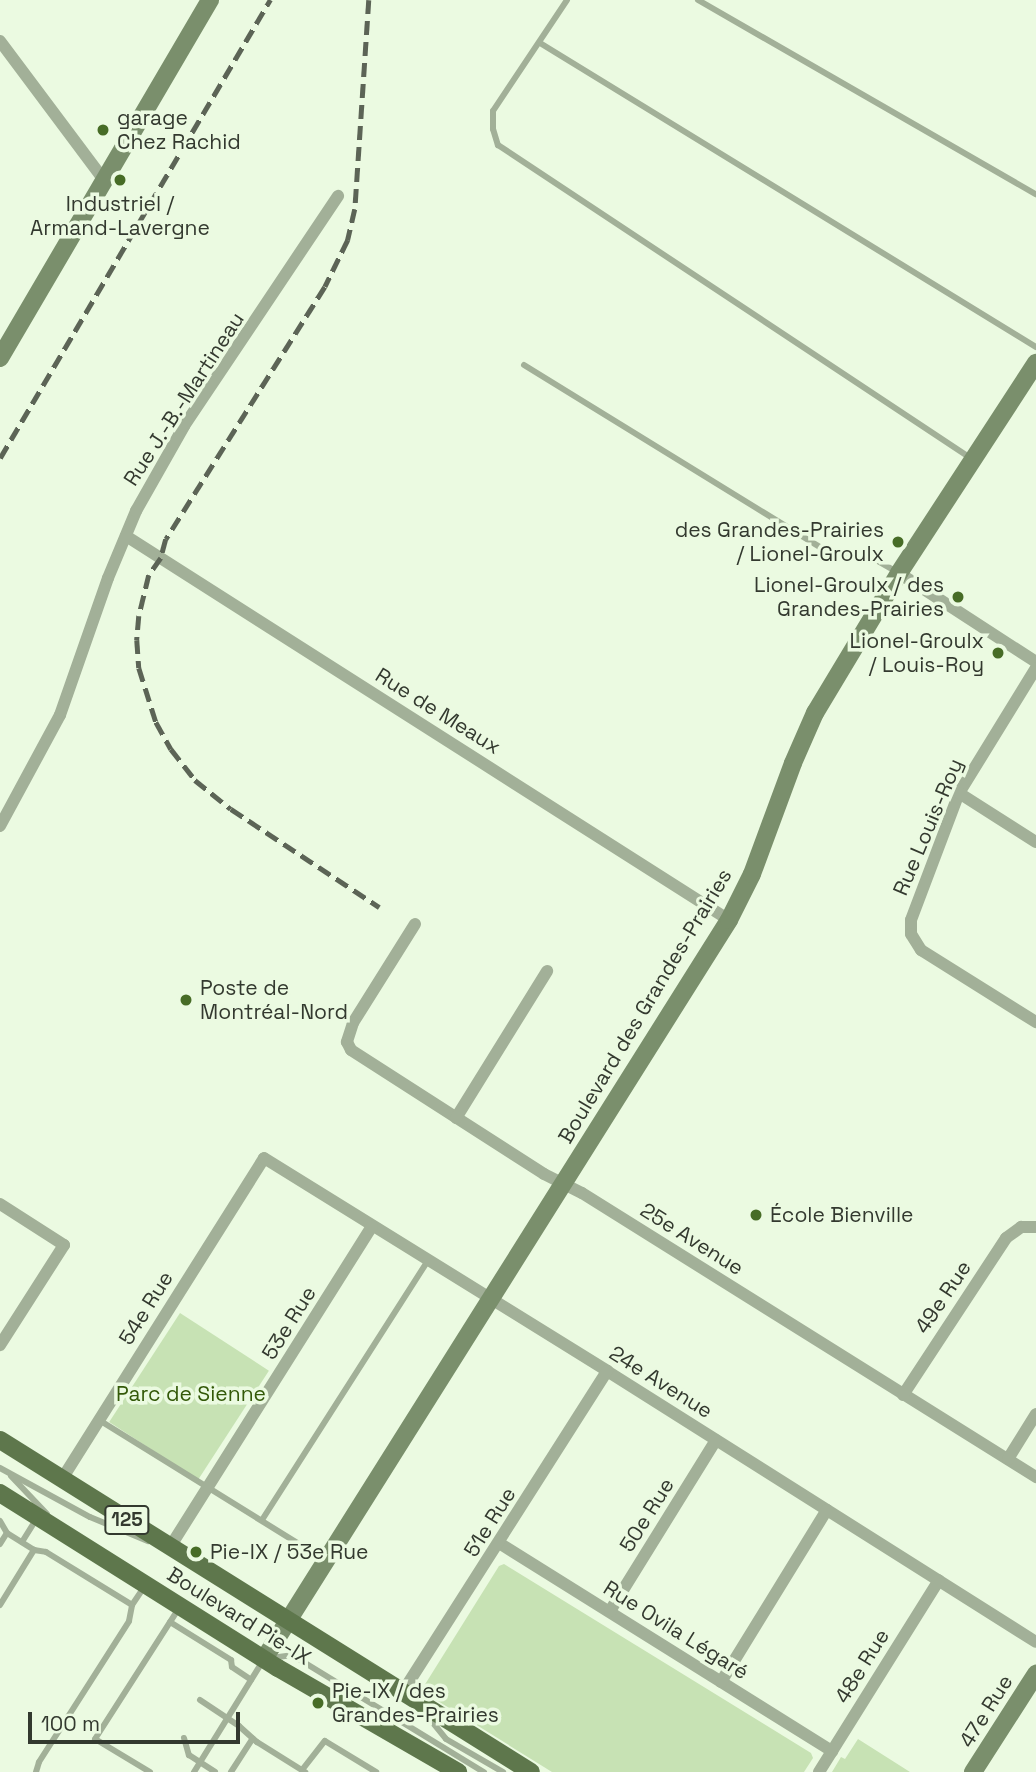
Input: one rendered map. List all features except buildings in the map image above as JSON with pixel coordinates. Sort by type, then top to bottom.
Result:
[{"type":"main road","points":[[0,358],[210,0]]},
{"type":"main road","name":"Boulevard des Grandes-Prairies","points":[[264,1659],[729,920],[752,874],[793,763],[815,713],[899,573],[1036,363]]},
{"type":"main road","name":"Boulevard Pie-IX","points":[[0,1440],[531,1772]]},
{"type":"main road","name":"Boulevard Pie-IX","points":[[0,1493],[264,1659],[458,1772]]},
{"type":"main road","name":"47e Rue","points":[[974,1772],[1036,1674]]},
{"type":"street","points":[[0,41],[104,180]]},
{"type":"street","name":"Rue J.-B.-Martineau","points":[[0,826],[60,715],[135,511],[184,426],[338,195]]},
{"type":"street","name":"Rue de Meaux","points":[[126,536],[729,920]]},
{"type":"street","points":[[899,573],[1036,662]]},
{"type":"street","name":"Rue Louis-Roy","points":[[1036,667],[959,793],[914,906],[911,934],[921,950],[1036,1022]]},
{"type":"street","points":[[959,793],[1036,842]]},
{"type":"street","name":"25e Avenue","points":[[415,925],[353,1023],[347,1042],[351,1050],[456,1118],[1036,1477]]},
{"type":"street","points":[[456,1118],[547,971]]},
{"type":"street","name":"24e Avenue","points":[[264,1158],[1036,1642]]},
{"type":"street","name":"54e Rue","points":[[62,1479],[264,1158]]},
{"type":"street","points":[[0,1204],[64,1245],[0,1345]]},
{"type":"street","name":"53e Rue","points":[[170,1547],[372,1226]]},
{"type":"street","name":"49e Rue","points":[[903,1395],[1006,1238],[1021,1227],[1036,1227]]},
{"type":"street","name":"51e Rue","points":[[408,1696],[499,1543],[607,1371]]},
{"type":"street","points":[[1008,1459],[1036,1414]]},
{"type":"street","name":"50e Rue","points":[[610,1611],[716,1440]]},
{"type":"street","points":[[721,1682],[827,1510]]},
{"type":"street","name":"Rue Ovila Légaré","points":[[499,1543],[832,1751]]},
{"type":"street","name":"48e Rue","points":[[819,1772],[939,1580]]},
{"type":"lane","points":[[567,0],[493,111],[493,129],[498,145],[974,460]]},
{"type":"lane","points":[[698,0],[1036,194]]},
{"type":"lane","points":[[540,43],[1036,347]]},
{"type":"lane","points":[[524,365],[838,558],[862,552],[899,573]]},
{"type":"lane","points":[[262,1520],[428,1260]]},
{"type":"lane","points":[[99,1420],[326,1561]]},
{"type":"lane","points":[[3,1470],[66,1534]]},
{"type":"lane","points":[[3,1470],[90,1517],[191,1560]]},
{"type":"lane","points":[[22,1542],[38,1516]]},
{"type":"lane","points":[[0,1521],[6,1533],[34,1550],[46,1552],[132,1605]]},
{"type":"lane","points":[[0,1544],[6,1533]]},
{"type":"lane","points":[[0,1605],[34,1550]]},
{"type":"lane","points":[[36,1772],[39,1762],[129,1621],[132,1605],[146,1585]]},
{"type":"lane","points":[[150,1772],[95,1739],[180,1606]]},
{"type":"lane","points":[[170,1622],[231,1660],[232,1667],[251,1680]]},
{"type":"lane","points":[[194,1772],[264,1659],[292,1655],[484,1772]]},
{"type":"lane","points":[[408,1696],[446,1739],[503,1772]]},
{"type":"lane","points":[[200,1700],[304,1771],[325,1741],[376,1772]]},
{"type":"lane","points":[[184,1738],[189,1755],[215,1772]]},
{"type":"lane","points":[[231,1772],[253,1738]]},
{"type":"green space","name":"Parc de Sienne","points":[[180,1313],[269,1371],[198,1480],[109,1422]]},
{"type":"green space","points":[[504,1564],[811,1753],[813,1758],[804,1772],[552,1772],[425,1693],[424,1686],[499,1566]]},
{"type":"green space","points":[[858,1739],[910,1772],[832,1772],[841,1757],[845,1759]]},
{"type":"railway","points":[[0,458],[270,0]]},
{"type":"railway","points":[[369,0],[355,209],[348,240],[325,287],[166,539],[161,558],[149,575],[139,616],[137,640],[139,668],[156,722],[171,749],[195,780],[231,809],[379,907]]},
{"type":"place","name":"garage Chez Rachid","points":[[103,130]]},
{"type":"place","name":"Industriel / Armand-Lavergne","points":[[120,180]]},
{"type":"place","name":"des Grandes-Prairies / Lionel-Groulx","points":[[898,542]]},
{"type":"place","name":"Lionel-Groulx / des Grandes-Prairies","points":[[958,597]]},
{"type":"place","name":"Lionel-Groulx / Louis-Roy","points":[[998,653]]},
{"type":"place","name":"Poste de Montréal-Nord","points":[[186,1000]]},
{"type":"place","name":"École Bienville","points":[[756,1215]]},
{"type":"place","name":"Pie-IX / 53e Rue","points":[[196,1552]]},
{"type":"place","name":"Pie-IX / des Grandes-Prairies","points":[[318,1703]]}]
